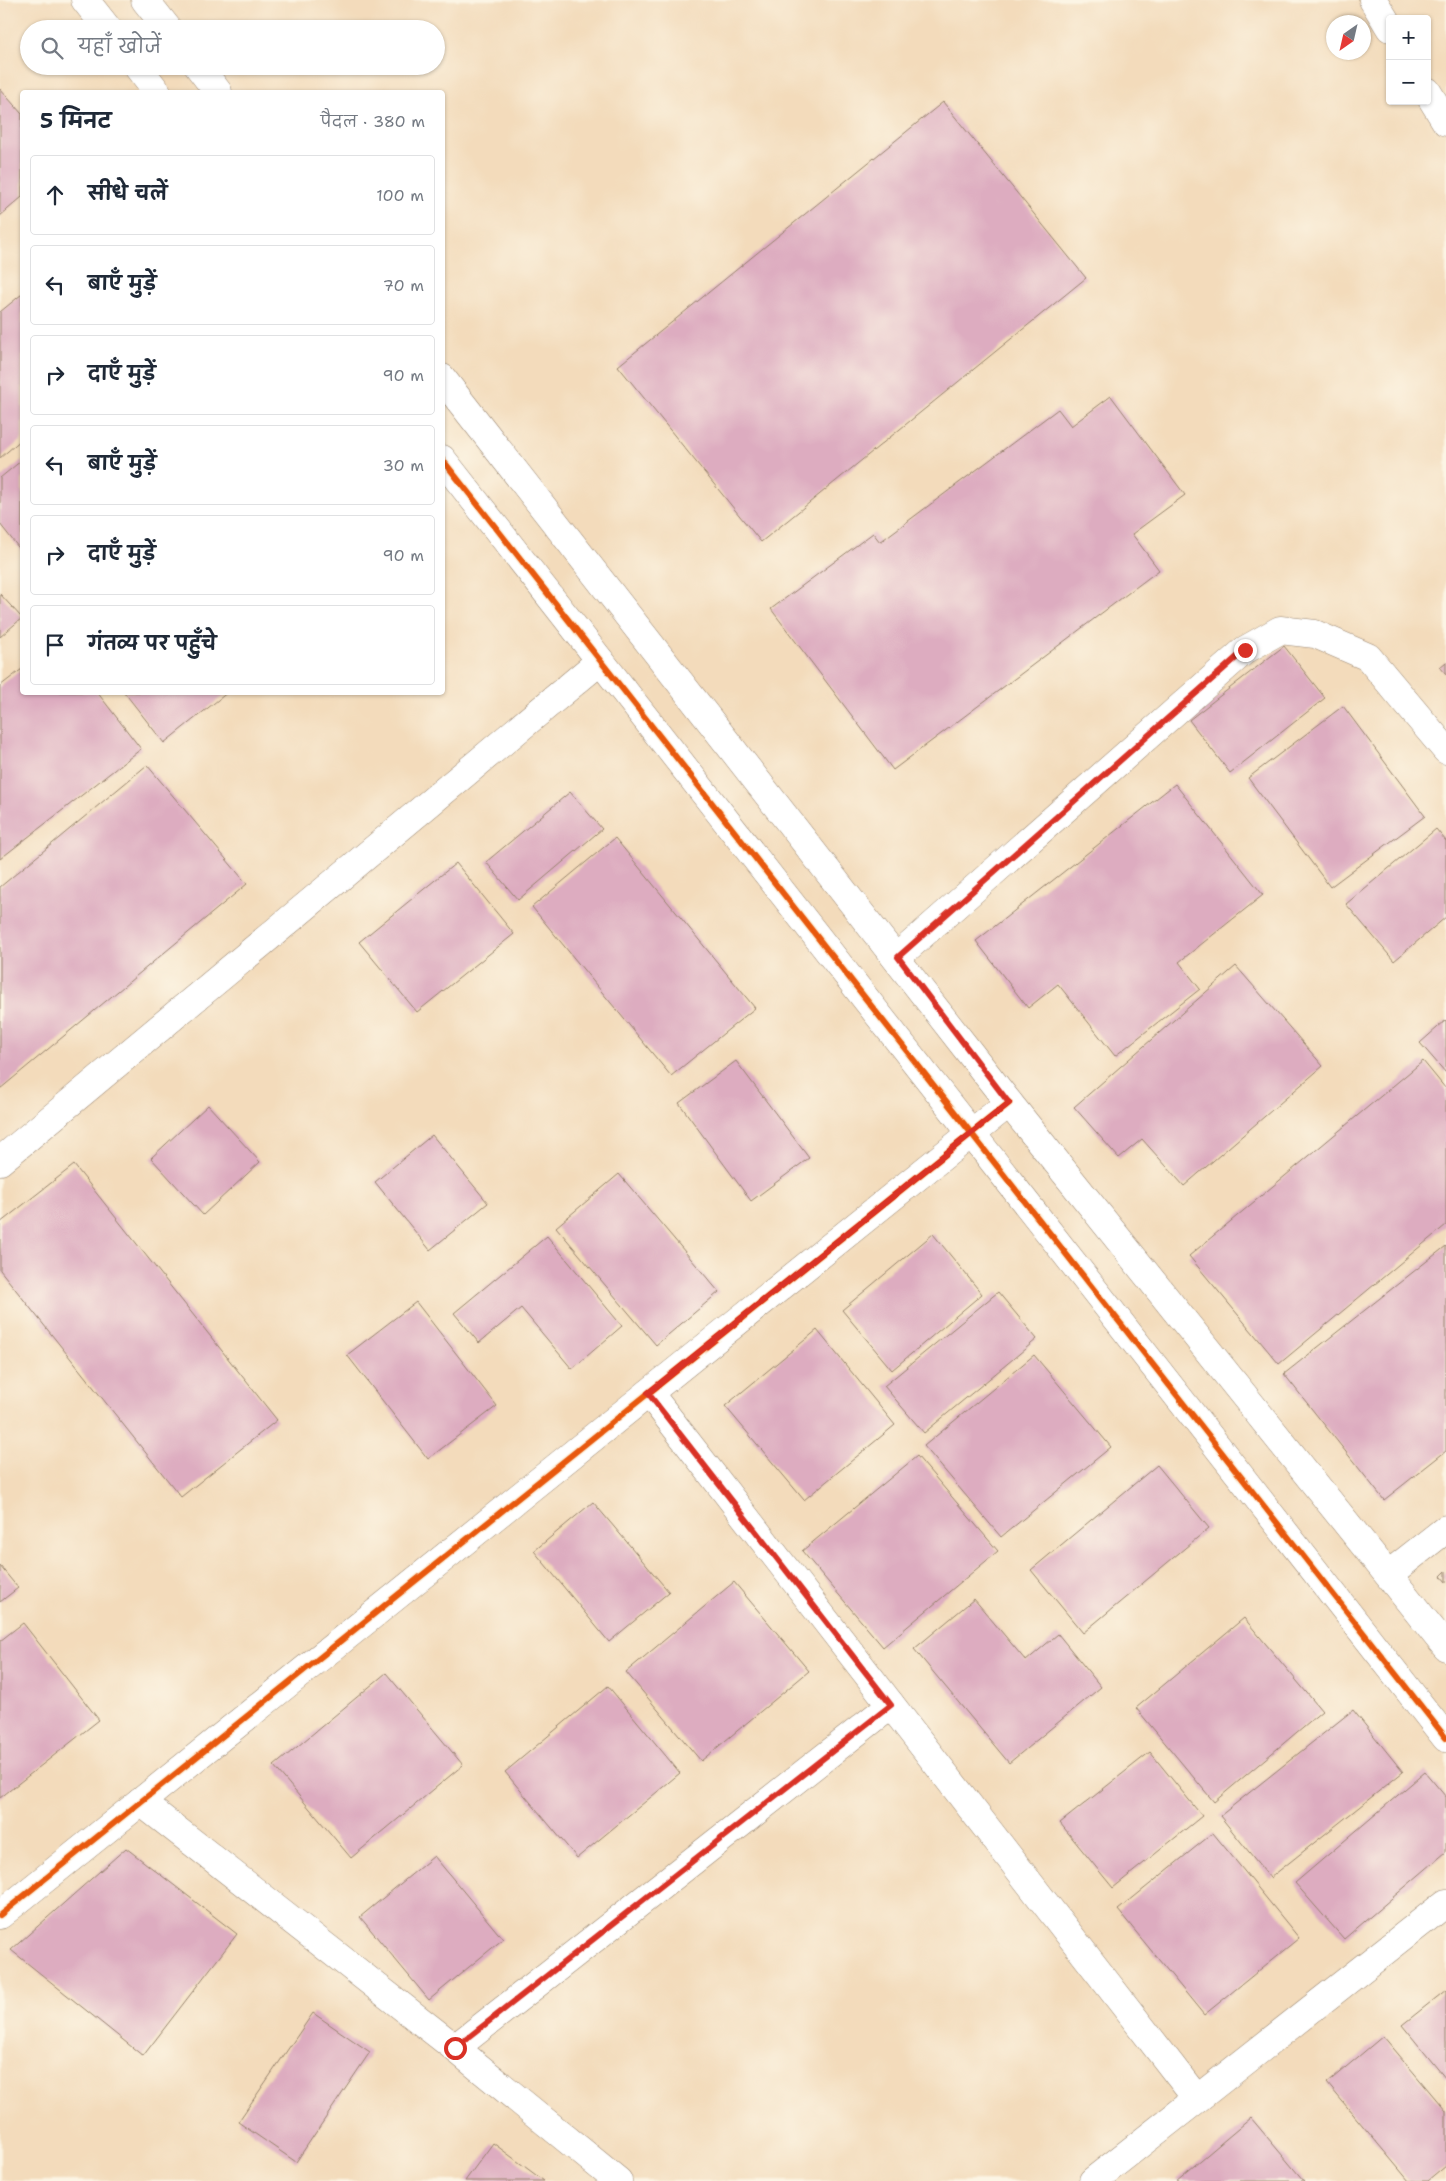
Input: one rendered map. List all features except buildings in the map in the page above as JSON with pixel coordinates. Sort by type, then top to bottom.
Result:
[{"type":"street","points":[[86,0],[101,20]]},
{"type":"street","points":[[146,0],[161,20]]},
{"type":"street","points":[[1373,0],[1386,21]]},
{"type":"street","points":[[144,75],[156,90]]},
{"type":"street","points":[[205,75],[216,90]]},
{"type":"street","points":[[1431,98],[1446,122]]},
{"type":"street","points":[[445,382],[898,957],[1009,1103],[1446,1647]]},
{"type":"street","points":[[445,463],[1446,1738]]},
{"type":"street","points":[[898,957],[1245,650],[1280,630],[1315,634],[1368,657],[1446,750]]},
{"type":"street","points":[[0,1161],[600,661]]},
{"type":"street","points":[[0,1915],[1009,1103]]},
{"type":"street","points":[[648,1393],[1197,2099]]},
{"type":"street","points":[[1389,1574],[1446,1529]]},
{"type":"street","points":[[455,2048],[891,1705]]},
{"type":"street","points":[[141,1802],[455,2048],[618,2181]]},
{"type":"street","points":[[1092,2181],[1446,1903]]},
{"type":"cycle path","points":[[445,463],[1446,1738]]},
{"type":"cycle path","points":[[0,1915],[1009,1103]]},
{"type":"route","points":[[455,2048],[891,1705],[648,1393],[1009,1103],[898,957],[1245,650]]}]
